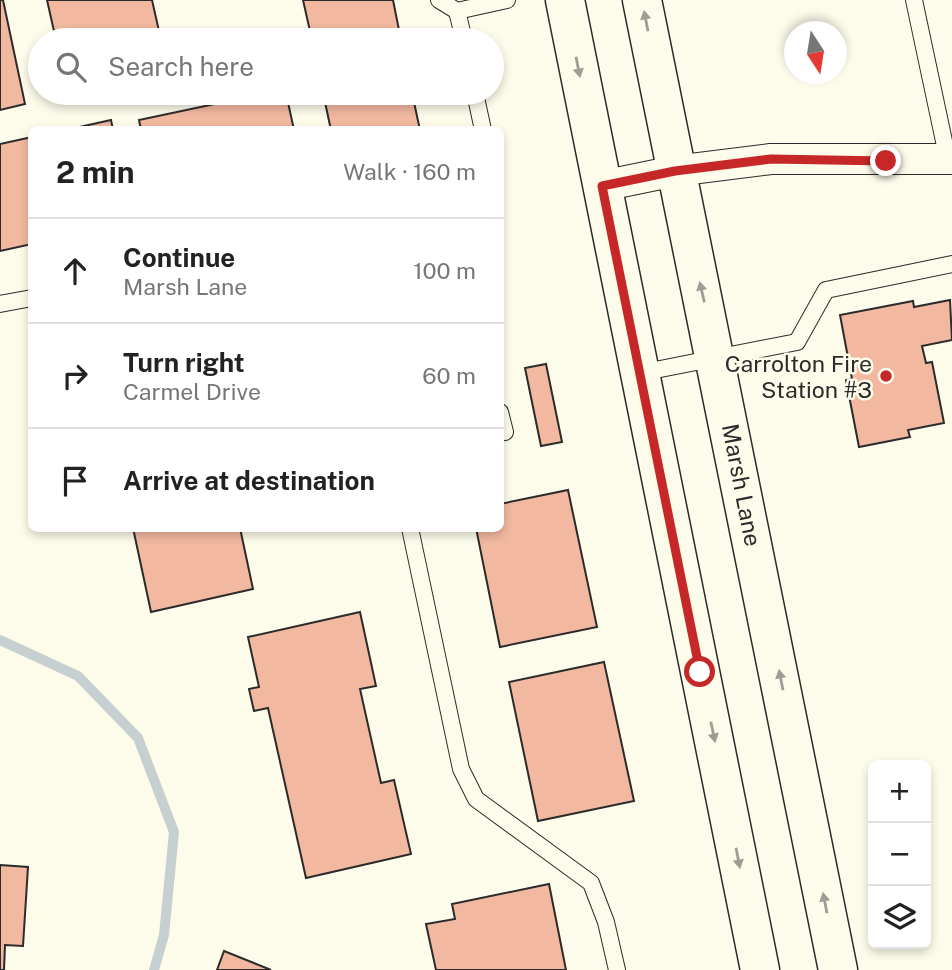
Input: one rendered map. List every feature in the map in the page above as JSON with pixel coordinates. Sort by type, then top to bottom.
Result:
[{"type":"main road","points":[[565,0],[760,970]]},
{"type":"main road","name":"Marsh Lane","points":[[642,0],[675,171],[717,358],[838,970]]},
{"type":"street","points":[[602,186],[675,171],[771,159],[950,160]]},
{"type":"lane","points":[[439,0],[457,10],[507,0]]},
{"type":"lane","points":[[914,0],[950,160]]},
{"type":"lane","points":[[457,10],[461,28]]},
{"type":"lane","points":[[478,105],[482,126]]},
{"type":"lane","points":[[640,373],[797,342],[826,290],[952,264]]},
{"type":"lane","points":[[0,304],[28,299]]},
{"type":"lane","points":[[411,532],[461,769],[476,799],[591,883],[606,922],[617,970]]},
{"type":"building","points":[[0,0],[3,0],[25,104],[0,110]]},
{"type":"building","points":[[47,0],[152,0],[158,28],[53,28]]},
{"type":"building","points":[[303,0],[393,0],[399,28],[309,28]]},
{"type":"building","points":[[210,105],[289,105],[293,126],[140,126],[139,120]]},
{"type":"building","points":[[326,105],[415,105],[419,126],[330,126]]},
{"type":"building","points":[[111,120],[112,126],[84,126]]},
{"type":"building","points":[[28,138],[28,245],[0,251],[0,144]]},
{"type":"building","points":[[950,300],[952,340],[922,346],[926,363],[932,362],[944,423],[908,430],[910,437],[859,447],[846,380],[852,379],[840,315],[913,301],[914,307]]},
{"type":"building","points":[[546,364],[562,442],[541,446],[525,368]]},
{"type":"building","points":[[568,490],[597,627],[500,647],[477,532],[504,532],[504,503]]},
{"type":"building","points":[[134,532],[241,532],[253,589],[151,612]]},
{"type":"building","points":[[360,612],[376,686],[360,689],[381,783],[394,780],[411,854],[306,878],[268,708],[254,711],[249,689],[259,687],[248,637]]},
{"type":"building","points":[[604,662],[634,801],[538,821],[509,682]]},
{"type":"building","points":[[0,865],[28,867],[23,946],[5,945],[4,970],[0,970]]},
{"type":"building","points":[[549,884],[566,970],[436,970],[426,924],[455,919],[452,904]]},
{"type":"building","points":[[224,951],[271,970],[217,970]]},
{"type":"waterway","points":[[0,640],[78,676],[138,738],[174,832],[164,935],[154,970]]},
{"type":"place","name":"Carrolton Fire Station #3","points":[[886,376]]},
{"type":"route","points":[[700,672],[602,186],[675,171],[771,159],[886,161]]}]
